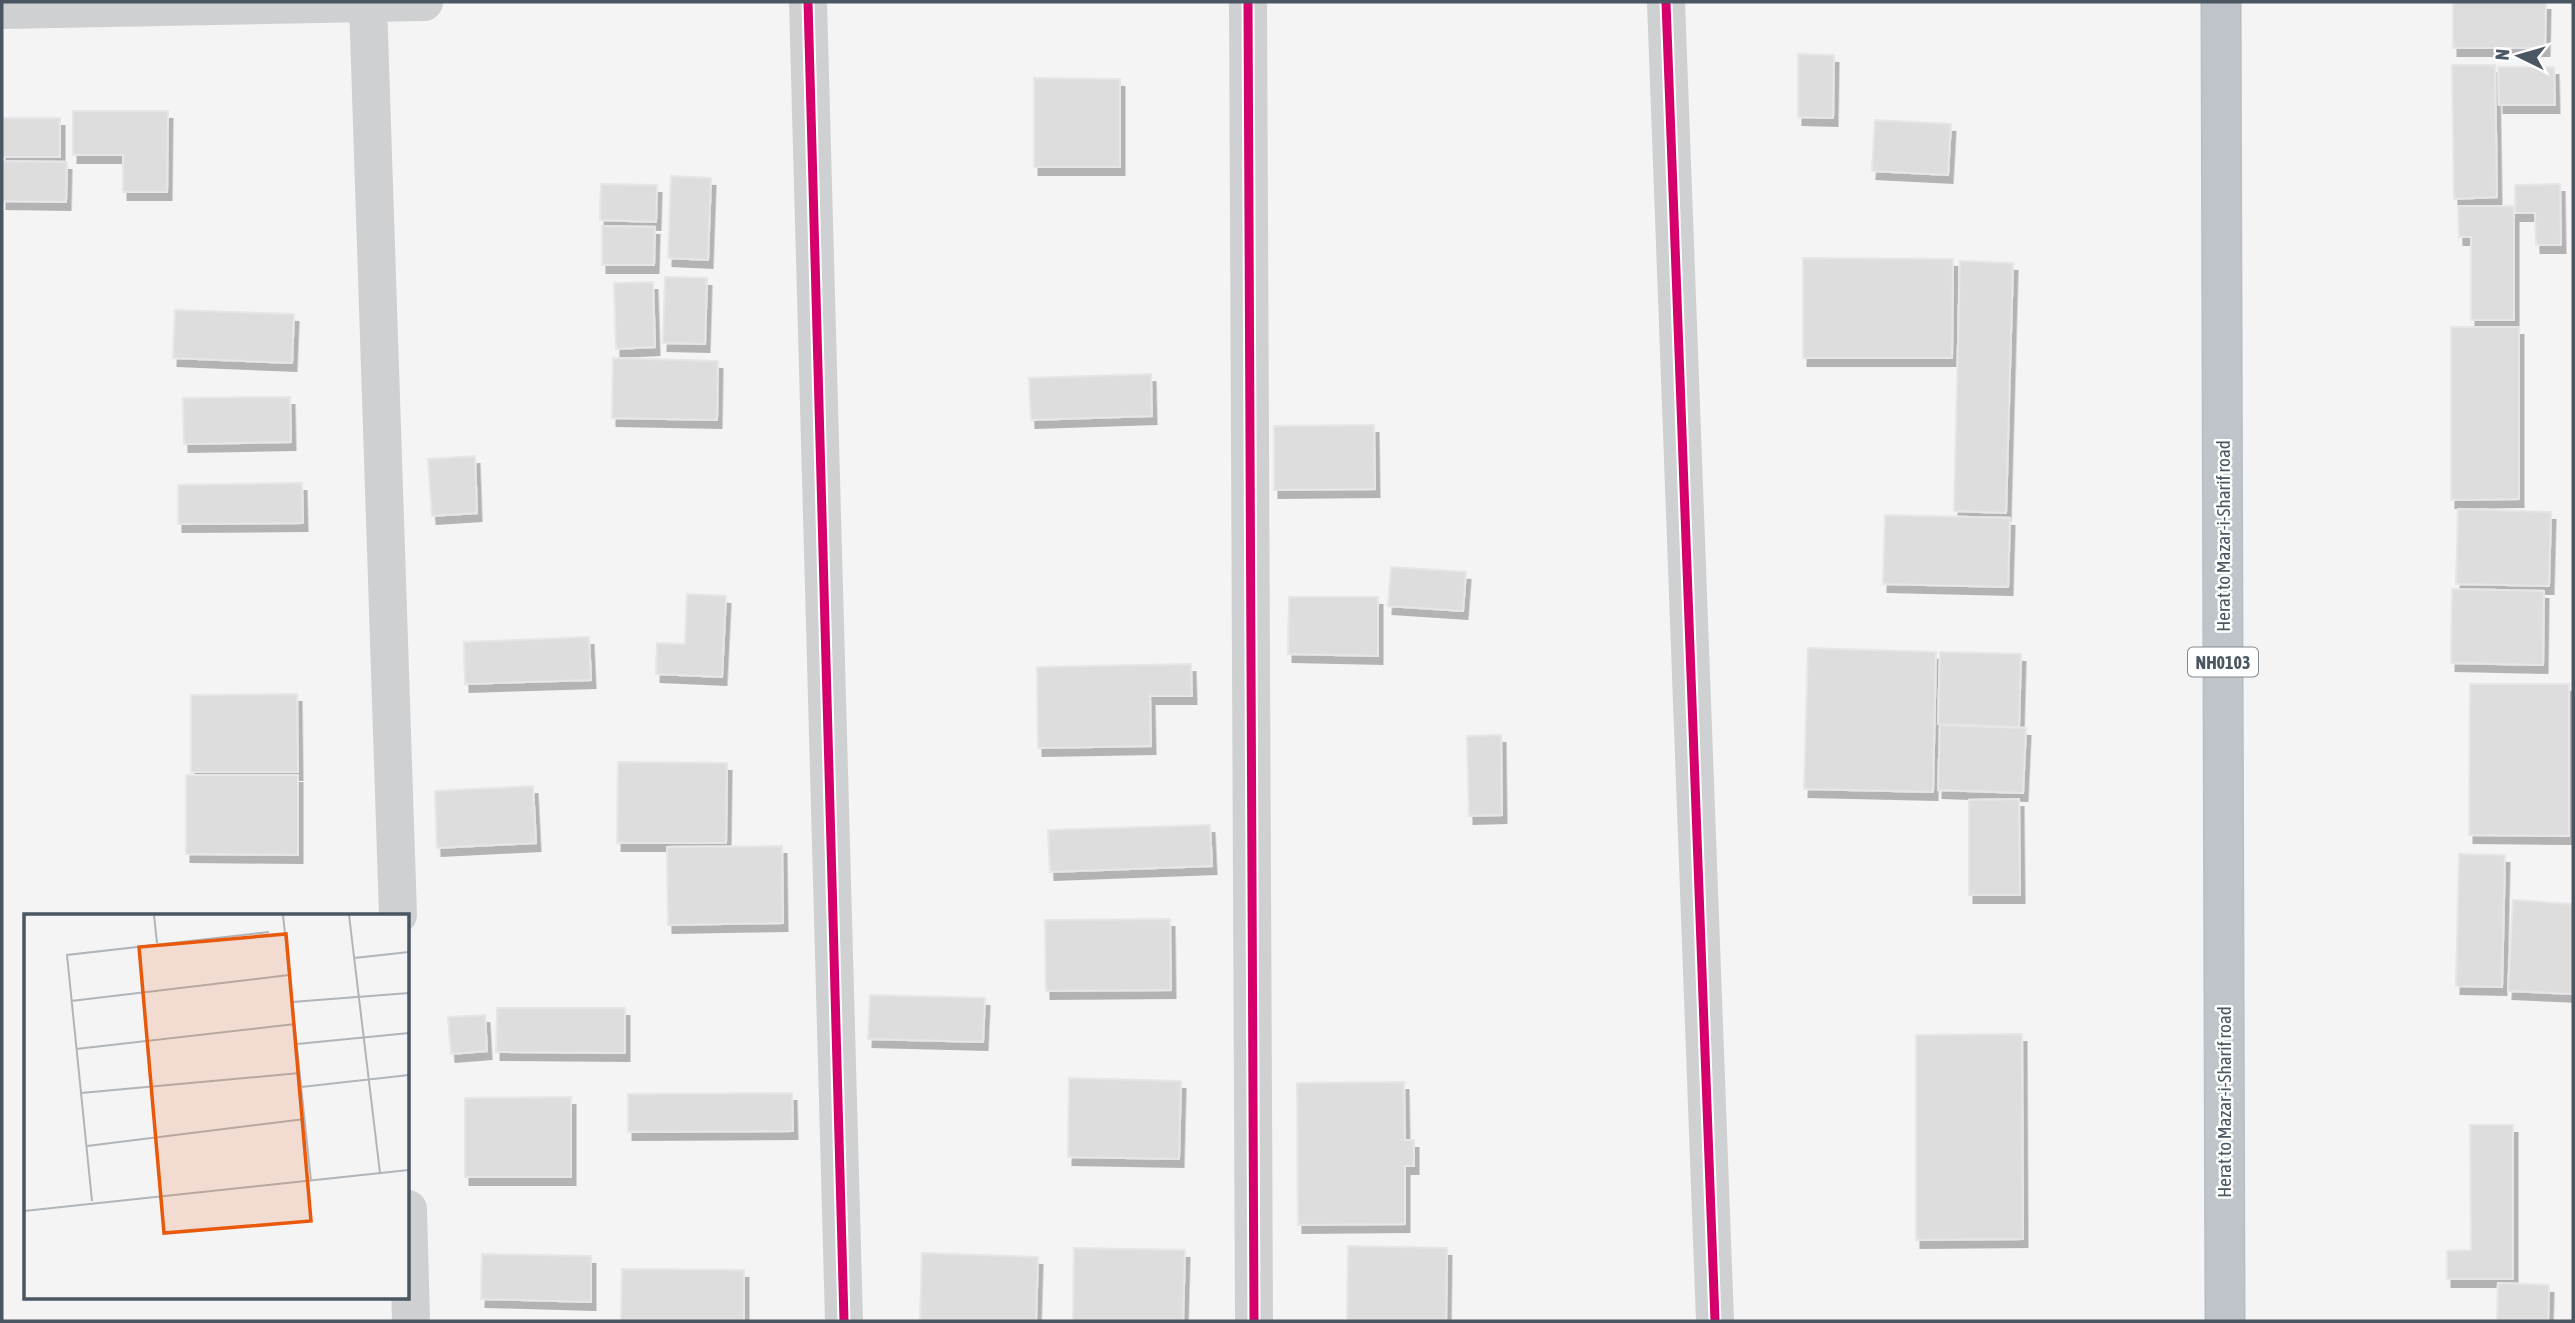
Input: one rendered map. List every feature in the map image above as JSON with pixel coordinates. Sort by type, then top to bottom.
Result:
[{"type":"highway","name":"Herat to Mazar-i-Sharif road","points":[[2221,2],[2225,1321]]},
{"type":"street","points":[[2,10],[424,2]]},
{"type":"street","points":[[808,2],[844,1321]]},
{"type":"street","points":[[1248,2],[1254,1321]]},
{"type":"street","points":[[1666,2],[1715,1321]]},
{"type":"street","points":[[368,3],[398,914]]},
{"type":"street","points":[[410,1284],[411,1321]]},
{"type":"building","points":[[2453,2],[2546,2],[2545,48],[2453,48]]},
{"type":"building","points":[[1798,54],[1834,55],[1833,118],[1798,117]]},
{"type":"building","points":[[2452,65],[2495,65],[2497,197],[2454,199]]},
{"type":"building","points":[[2498,67],[2554,67],[2555,105],[2499,105]]},
{"type":"building","points":[[1034,78],[1120,79],[1120,167],[1034,167]]},
{"type":"building","points":[[73,111],[168,111],[167,192],[123,192],[123,155],[73,155]]},
{"type":"building","points":[[2,118],[60,118],[60,157],[2,157]]},
{"type":"building","points":[[1875,120],[1951,124],[1948,175],[1872,171]]},
{"type":"building","points":[[2,161],[67,162],[66,202],[2,201]]},
{"type":"building","points":[[671,176],[711,178],[708,260],[668,258]]},
{"type":"building","points":[[601,184],[657,185],[656,222],[600,220]]},
{"type":"building","points":[[2560,184],[2561,245],[2536,245],[2535,213],[2515,213],[2515,185]]},
{"type":"building","points":[[2458,206],[2514,206],[2514,320],[2471,320],[2471,237],[2459,237]]},
{"type":"building","points":[[602,226],[655,227],[654,265],[602,265]]},
{"type":"building","points":[[1803,258],[1953,259],[1952,358],[1803,358]]},
{"type":"building","points":[[1960,261],[2013,263],[2006,513],[1954,511]]},
{"type":"building","points":[[665,277],[707,278],[705,344],[663,343]]},
{"type":"building","points":[[653,282],[655,347],[616,349],[614,283]]},
{"type":"building","points":[[175,310],[294,314],[292,363],[173,358]]},
{"type":"building","points":[[2451,327],[2519,327],[2519,499],[2451,500]]},
{"type":"building","points":[[613,358],[718,361],[717,420],[612,418]]},
{"type":"building","points":[[1151,374],[1152,416],[1031,420],[1029,378]]},
{"type":"building","points":[[290,397],[291,442],[184,444],[183,398]]},
{"type":"building","points":[[1374,425],[1375,489],[1274,490],[1274,426]]},
{"type":"building","points":[[475,456],[477,513],[432,516],[428,459]]},
{"type":"building","points":[[302,483],[303,523],[178,524],[178,485]]},
{"type":"building","points":[[2458,509],[2551,512],[2549,586],[2456,584]]},
{"type":"building","points":[[1885,515],[2010,518],[2008,587],[1883,584]]},
{"type":"building","points":[[1391,567],[1466,572],[1463,611],[1388,606]]},
{"type":"building","points":[[2452,589],[2544,591],[2543,665],[2451,663]]},
{"type":"building","points":[[687,594],[726,596],[722,677],[656,674],[657,643],[685,644]]},
{"type":"building","points":[[1289,597],[1378,597],[1378,656],[1288,654]]},
{"type":"building","points":[[589,637],[591,680],[465,684],[464,642]]},
{"type":"building","points":[[1808,648],[1936,652],[1933,792],[1804,789]]},
{"type":"building","points":[[1940,652],[2021,654],[2019,727],[1938,724]]},
{"type":"building","points":[[1191,664],[1192,696],[1150,696],[1151,746],[1038,748],[1037,667]]},
{"type":"building","points":[[2470,684],[2569,684],[2569,836],[2469,835]]},
{"type":"building","points":[[297,694],[298,772],[191,772],[191,695]]},
{"type":"building","points":[[1940,725],[2026,728],[2023,793],[1938,790]]},
{"type":"building","points":[[1501,735],[1502,815],[1469,816],[1467,736]]},
{"type":"building","points":[[618,762],[727,763],[726,843],[617,843]]},
{"type":"building","points":[[186,775],[298,775],[298,855],[186,854]]},
{"type":"building","points":[[533,786],[536,843],[437,848],[435,791]]},
{"type":"building","points":[[2019,799],[2020,895],[1969,895],[1969,800]]},
{"type":"building","points":[[1210,825],[1212,866],[1050,872],[1048,830]]},
{"type":"building","points":[[782,846],[783,923],[668,925],[667,847]]},
{"type":"building","points":[[2459,854],[2505,855],[2502,987],[2456,986]]},
{"type":"building","points":[[2513,900],[2573,904],[2573,994],[2508,991]]},
{"type":"building","points":[[1170,919],[1171,990],[1046,991],[1045,920]]},
{"type":"building","points":[[870,995],[985,998],[983,1042],[868,1039]]},
{"type":"building","points":[[497,1008],[625,1008],[625,1053],[496,1052]]},
{"type":"building","points":[[485,1015],[487,1051],[451,1054],[448,1017]]},
{"type":"building","points":[[2022,1034],[2023,1239],[1916,1240],[1916,1035]]},
{"type":"building","points":[[1069,1078],[1181,1081],[1179,1159],[1068,1157]]},
{"type":"building","points":[[1404,1082],[1405,1140],[1414,1140],[1414,1166],[1405,1166],[1405,1224],[1298,1225],[1297,1083]]},
{"type":"building","points":[[792,1093],[793,1131],[628,1132],[628,1094]]},
{"type":"building","points":[[571,1097],[571,1177],[465,1177],[465,1098]]},
{"type":"building","points":[[2470,1125],[2513,1125],[2513,1279],[2447,1279],[2447,1251],[2471,1250]]},
{"type":"building","points":[[1348,1246],[1447,1248],[1446,1321],[1347,1321]]},
{"type":"building","points":[[1074,1248],[1185,1250],[1183,1321],[1073,1321]]},
{"type":"building","points":[[922,1253],[1038,1257],[1036,1321],[920,1321]]},
{"type":"building","points":[[482,1254],[591,1256],[591,1302],[481,1299]]},
{"type":"building","points":[[622,1269],[744,1270],[744,1321],[621,1321]]},
{"type":"building","points":[[2498,1283],[2549,1285],[2548,1321],[2497,1321]]},
{"type":"cycle path","points":[[808,2],[844,1321]]},
{"type":"cycle path","points":[[1248,2],[1254,1321]]},
{"type":"cycle path","points":[[1666,2],[1715,1321]]}]
